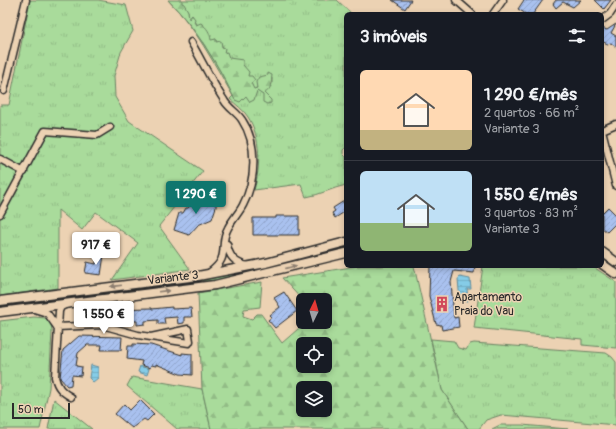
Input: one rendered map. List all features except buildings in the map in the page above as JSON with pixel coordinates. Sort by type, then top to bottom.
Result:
[{"type":"main road","name":"Variante 3","points":[[0,301],[207,274],[249,266],[344,242]]},
{"type":"main road","name":"Variante 3","points":[[0,312],[215,285],[344,253]]},
{"type":"main road","points":[[604,253],[616,262]]},
{"type":"main road","points":[[604,265],[616,274]]},
{"type":"street","points":[[4,91],[26,0]]},
{"type":"street","points":[[456,0],[470,12]]},
{"type":"street","points":[[494,12],[503,0]]},
{"type":"street","points":[[604,18],[616,6]]},
{"type":"street","points":[[191,42],[223,100],[243,121],[247,129],[252,150],[252,181],[248,193],[238,214],[227,229],[221,260],[214,269],[207,274]]},
{"type":"street","points":[[604,129],[616,124]]},
{"type":"street","points":[[0,214],[24,172],[44,131],[97,135],[110,127]]},
{"type":"street","points":[[604,138],[616,186]]},
{"type":"street","points":[[0,159],[24,172]]},
{"type":"street","points":[[226,235],[227,247],[232,258],[241,264],[249,266]]},
{"type":"street","points":[[67,304],[61,307],[59,311],[57,327],[56,384],[71,397]]},
{"type":"street","points":[[29,308],[47,313],[57,327]]},
{"type":"street","points":[[57,327],[102,325],[138,335],[151,337],[189,342],[190,341],[188,329],[151,337]]},
{"type":"green space","points":[[30,0],[98,0],[126,5],[133,31],[121,52],[114,76],[115,97],[129,121],[203,171],[159,226],[190,269],[112,280],[138,243],[96,212],[82,230],[58,210],[58,288],[0,296],[0,105],[9,105]]},
{"type":"green space","points":[[168,0],[182,0],[182,3],[188,11],[189,19],[192,15],[195,19],[194,22],[196,25],[201,23],[207,28],[211,40],[216,39],[216,42],[221,41],[222,47],[225,48],[224,53],[227,52],[229,58],[243,60],[243,65],[249,72],[248,76],[252,76],[255,80],[251,83],[254,89],[257,88],[256,82],[259,77],[268,75],[268,73],[272,75],[270,88],[264,93],[271,100],[271,103],[267,104],[263,102],[263,95],[257,91],[254,100],[250,102],[246,96],[240,102],[235,100],[222,73],[206,47],[188,22]]},
{"type":"green space","points":[[178,0],[337,0],[350,12],[344,12],[344,186],[306,197],[301,184],[254,190],[259,162],[257,143],[252,125],[244,112],[230,99],[233,96],[235,100],[256,90],[271,100],[264,93],[272,84],[272,78],[268,75],[254,90],[243,65],[227,55],[221,43],[216,42],[216,39],[211,41],[196,25],[192,15],[189,20],[188,11]]},
{"type":"green space","points":[[178,11],[188,22],[206,47],[231,92],[196,34]]},
{"type":"green space","points":[[344,247],[344,249],[224,279],[0,308],[0,304],[220,276],[287,262]]},
{"type":"green space","points":[[345,268],[414,268],[442,390],[468,429],[211,429],[202,389],[198,293],[262,282],[260,307],[244,309],[243,316],[252,319],[257,314],[261,314],[282,343],[298,329],[332,329],[332,293],[296,293],[282,278]]},
{"type":"green space","points":[[483,268],[595,268],[616,282],[616,348],[582,345],[582,339],[474,328]]},
{"type":"green space","points":[[34,317],[45,318],[51,323],[52,331],[49,388],[40,429],[0,429],[0,321]]},
{"type":"green space","points":[[431,339],[454,341],[458,348],[466,350],[470,344],[474,343],[606,353],[616,362],[616,425],[501,415],[486,420],[479,429],[468,429],[442,390]]},
{"type":"green space","points":[[132,377],[202,389],[211,429],[177,429],[127,386]]},
{"type":"green space","points":[[54,399],[92,429],[48,429]]},
{"type":"green space","points":[[500,425],[522,425],[568,429],[492,429]]},
{"type":"water","points":[[460,277],[470,279],[471,289],[467,289],[468,301],[460,302],[458,279]]},
{"type":"water","points":[[91,365],[98,367],[98,378],[93,382],[89,378]]},
{"type":"water","points":[[140,366],[149,369],[147,375],[138,372]]},
{"type":"place","name":"Apartamento Praia do Vau","points":[[442,304]]}]
